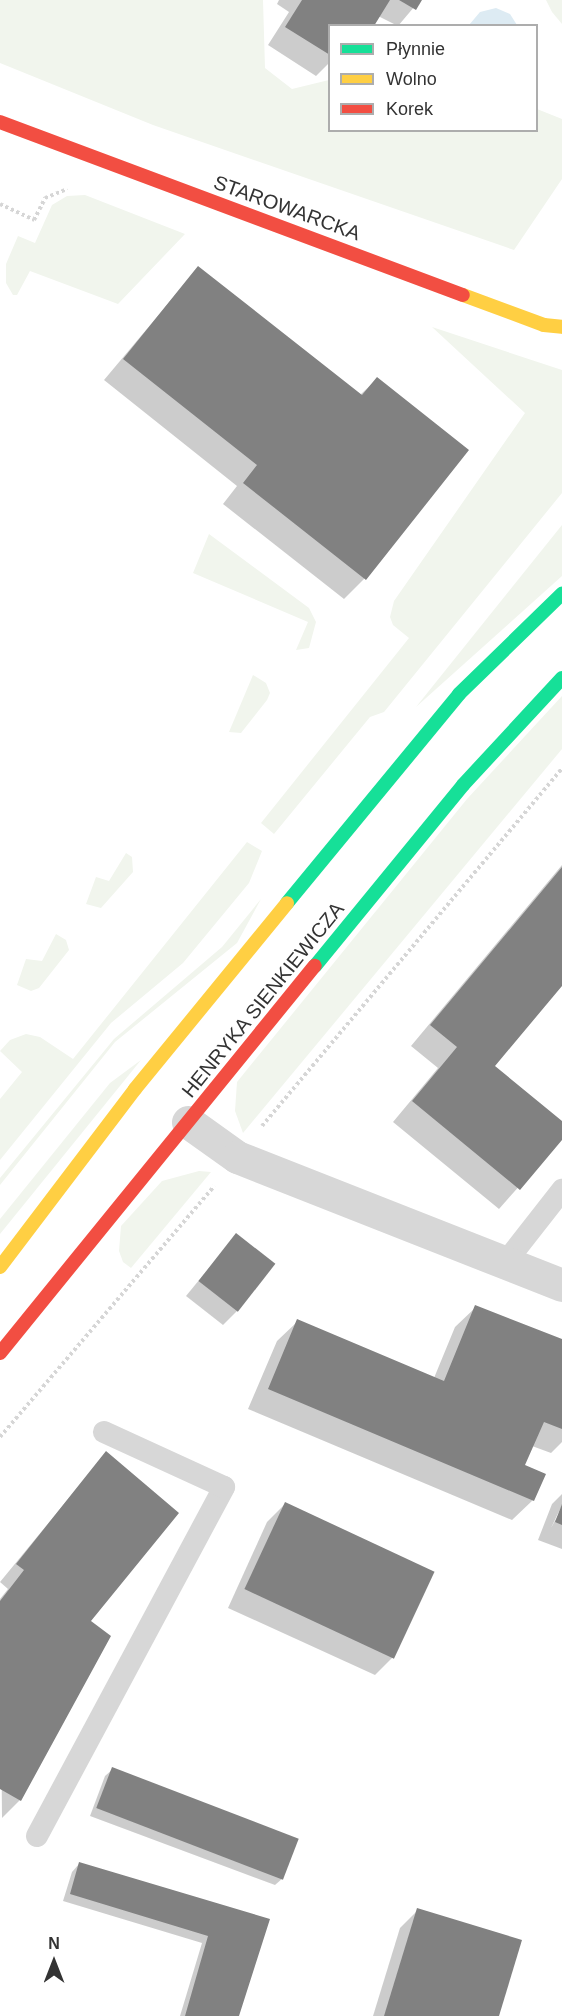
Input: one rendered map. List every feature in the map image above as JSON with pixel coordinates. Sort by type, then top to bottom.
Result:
[{"type":"main road","name":"STAROWARCKA","points":[[0,122],[544,325],[562,327]]},
{"type":"main road","points":[[0,1267],[135,1089],[399,765],[459,694],[562,594]]},
{"type":"main road","name":"HENRYKA SIENKIEWICZA","points":[[0,1353],[463,785],[562,678]]},
{"type":"street","points":[[188,1122],[237,1158],[562,1285]]},
{"type":"lane","points":[[505,1263],[562,1190]]},
{"type":"lane","points":[[37,1836],[224,1487],[104,1432]]},
{"type":"path","points":[[256,1134],[562,768]]},
{"type":"path","points":[[0,1437],[219,1179]]},
{"type":"shaded area","points":[[0,0],[263,0],[265,68],[292,89],[328,80],[328,132],[538,132],[538,109],[562,119],[562,179],[514,250],[153,125],[0,63]]},
{"type":"shaded area","points":[[546,0],[562,0],[562,24],[552,12]]},
{"type":"shaded area","points":[[496,8],[510,14],[516,24],[470,24],[480,12]]},
{"type":"shaded area","points":[[85,195],[185,234],[118,304],[30,271],[17,295],[13,295],[6,283],[6,264],[18,236],[35,243],[52,205],[67,196]]},
{"type":"shaded area","points":[[432,327],[562,370],[562,493],[384,712],[370,717],[274,834],[261,823],[409,638],[393,625],[390,617],[394,601],[525,413]]},
{"type":"shaded area","points":[[562,525],[562,576],[416,707]]},
{"type":"shaded area","points":[[209,534],[309,608],[316,622],[309,648],[296,650],[308,622],[193,573]]},
{"type":"shaded area","points":[[253,675],[266,683],[270,693],[241,733],[229,732]]},
{"type":"shaded area","points":[[562,696],[562,749],[243,1133],[235,1111],[237,1082],[467,799]]},
{"type":"shaded area","points":[[247,842],[262,851],[249,883],[183,963],[111,1023],[0,1160],[0,1099],[22,1072],[0,1051],[10,1040],[26,1034],[40,1037],[73,1059]]},
{"type":"shaded area","points":[[126,853],[132,857],[133,872],[101,908],[86,904],[96,877],[109,881]]},
{"type":"shaded area","points":[[261,899],[237,943],[115,1042],[0,1185],[0,1178],[114,1039],[222,947]]},
{"type":"shaded area","points":[[56,934],[66,940],[69,950],[39,988],[31,991],[17,985],[26,959],[42,961]]},
{"type":"shaded area","points":[[141,1060],[0,1234],[0,1219],[110,1083]]},
{"type":"shaded area","points":[[199,1171],[211,1172],[131,1268],[123,1262],[119,1251],[121,1226],[162,1181]]},
{"type":"building","points":[[302,0],[390,0],[375,24],[328,24],[328,54],[285,27]]},
{"type":"building","points":[[399,0],[422,0],[416,10]]},
{"type":"building","points":[[198,266],[362,395],[377,377],[469,450],[366,580],[243,483],[257,465],[123,359]]},
{"type":"building","points":[[562,867],[562,986],[495,1066],[562,1121],[562,1140],[520,1190],[412,1101],[457,1047],[430,1025]]},
{"type":"building","points":[[236,1233],[275,1264],[238,1312],[198,1281]]},
{"type":"building","points":[[475,1305],[562,1339],[562,1429],[544,1422],[525,1465],[546,1474],[534,1501],[268,1389],[297,1319],[444,1381]]},
{"type":"building","points":[[106,1451],[179,1513],[91,1621],[111,1636],[21,1801],[0,1789],[0,1601],[24,1570],[16,1564]]},
{"type":"building","points":[[285,1502],[435,1572],[394,1659],[244,1589]]},
{"type":"building","points":[[562,1504],[562,1525],[555,1522]]},
{"type":"building","points":[[112,1767],[299,1839],[283,1880],[96,1808]]},
{"type":"building","points":[[79,1862],[270,1919],[239,2016],[185,2016],[208,1936],[70,1894]]},
{"type":"building","points":[[417,1908],[522,1940],[499,2016],[384,2016]]},
{"type":"traffic: fast","points":[[287,903],[459,694],[562,594]]},
{"type":"traffic: fast","points":[[315,966],[463,785],[562,678]]},
{"type":"traffic: slow","points":[[463,295],[544,325],[562,327]]},
{"type":"traffic: slow","points":[[0,1267],[135,1089],[287,903]]},
{"type":"traffic: jam","points":[[0,122],[463,295]]},
{"type":"traffic: jam","points":[[0,1353],[315,966]]}]
